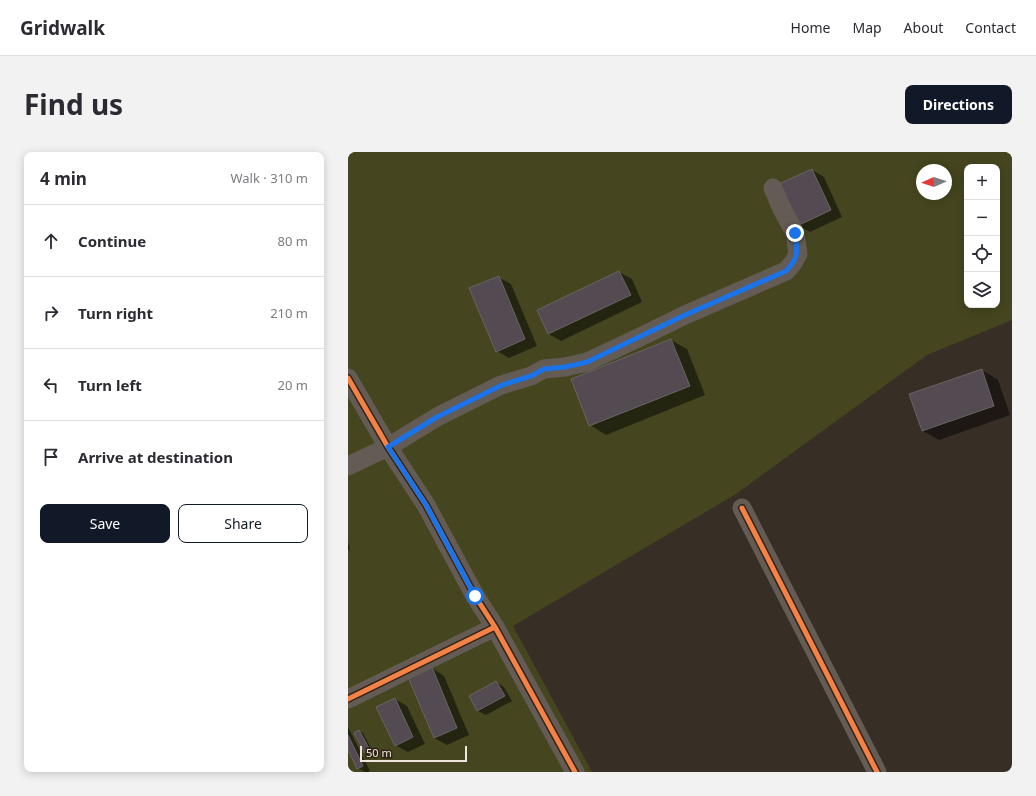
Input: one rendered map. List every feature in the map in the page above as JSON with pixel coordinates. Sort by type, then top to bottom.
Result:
[{"type":"street","points":[[348,466],[388,447],[437,417],[502,385],[531,376],[544,369],[565,367],[587,362],[685,315],[786,271],[798,254],[795,233],[773,188]]},
{"type":"street","points":[[348,378],[388,447],[426,505],[475,596],[495,627],[575,772]]},
{"type":"street","points":[[742,508],[877,772]]},
{"type":"street","points":[[348,699],[495,627]]},
{"type":"shaded area","points":[[348,152],[1012,152],[1012,320],[927,355],[736,494],[513,626],[592,772],[348,772]]},
{"type":"building","points":[[812,169],[831,210],[797,226],[779,184]]},
{"type":"building","points":[[619,271],[631,295],[548,334],[537,310]]},
{"type":"building","points":[[499,276],[525,339],[496,352],[469,288]]},
{"type":"building","points":[[671,339],[690,386],[589,426],[571,379]]},
{"type":"building","points":[[982,369],[994,406],[922,431],[909,394]]},
{"type":"building","points":[[432,667],[457,728],[434,738],[408,677]]},
{"type":"building","points":[[496,681],[505,696],[477,711],[469,696]]},
{"type":"building","points":[[395,698],[413,737],[395,746],[376,707]]},
{"type":"building","points":[[359,730],[370,750],[365,753],[354,733]]},
{"type":"building","points":[[348,735],[363,766],[357,769],[348,750]]},
{"type":"cycle path","points":[[348,378],[388,447],[426,505],[475,596],[495,627],[575,772]]},
{"type":"cycle path","points":[[742,508],[877,772]]},
{"type":"cycle path","points":[[348,699],[495,627]]},
{"type":"route","points":[[475,596],[426,505],[388,447],[437,417],[502,385],[531,376],[544,369],[565,367],[587,362],[685,315],[786,271],[798,254],[795,233]]}]
